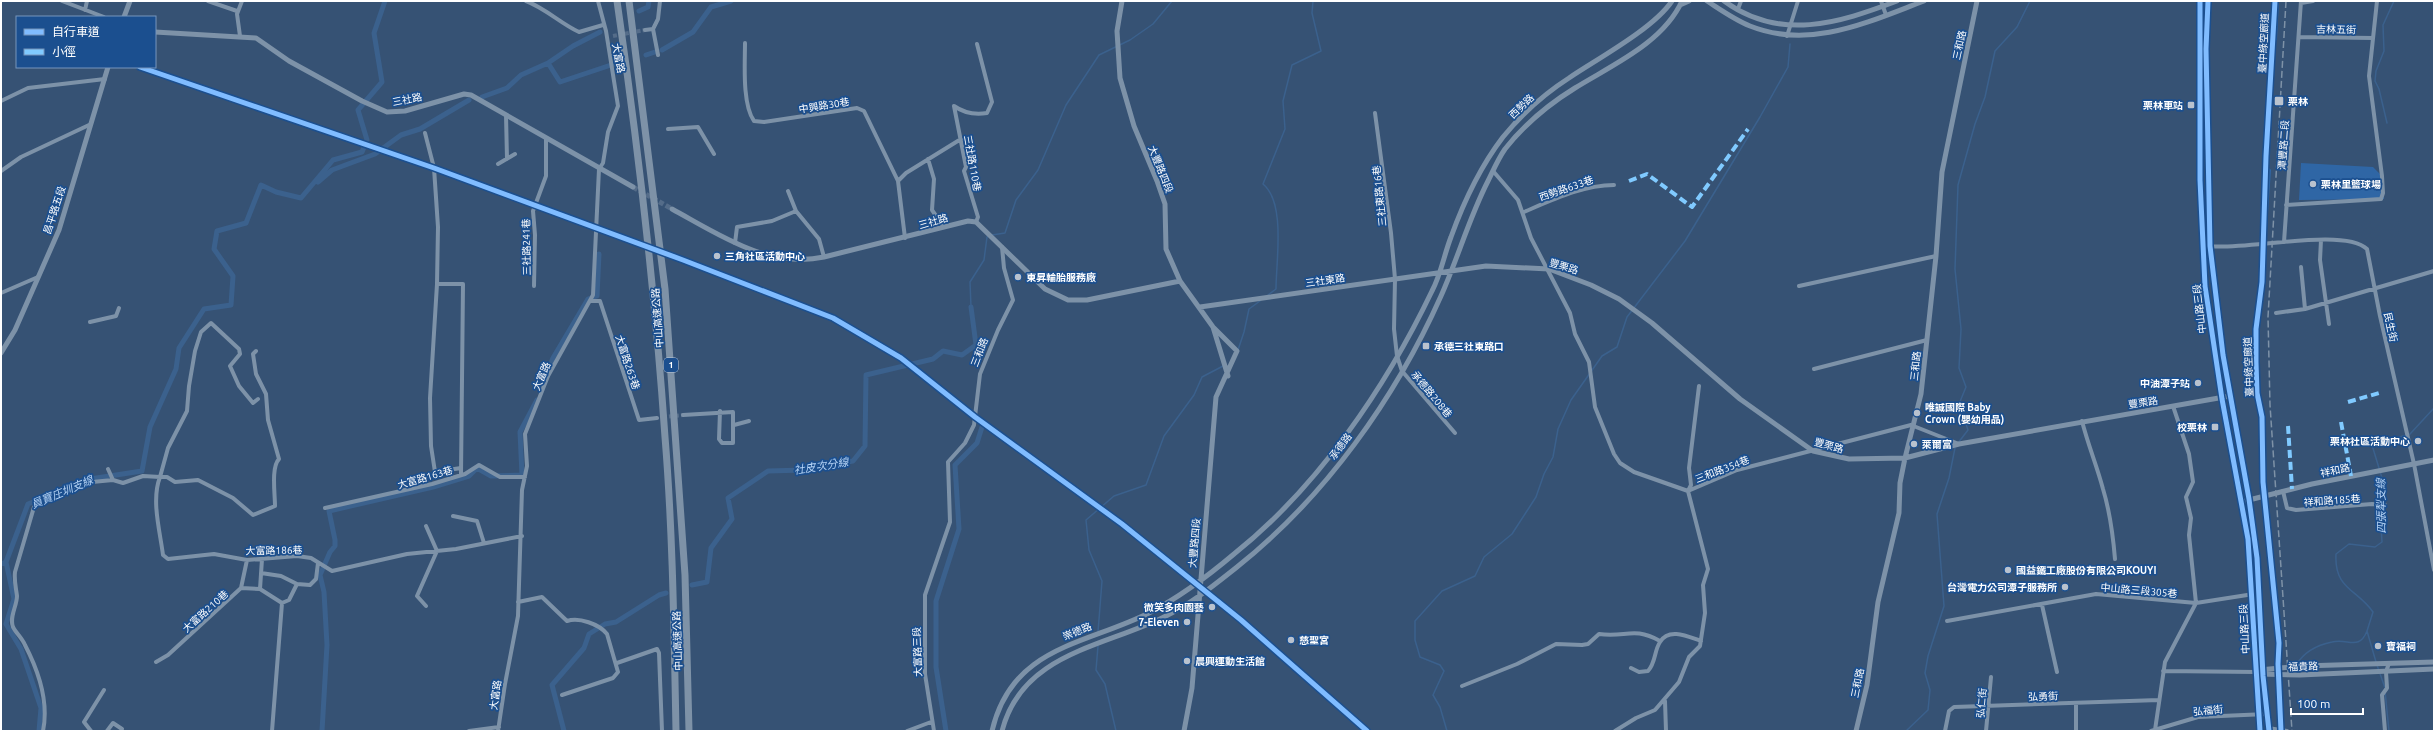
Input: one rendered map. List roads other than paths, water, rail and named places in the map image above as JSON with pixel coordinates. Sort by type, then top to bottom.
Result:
[{"type":"highway","name":"中山高速公路","points":[[618,1],[642,192],[665,430],[673,577],[676,731]]},
{"type":"highway","name":"中山高速公路","points":[[629,1],[666,289],[685,575],[688,731]]},
{"type":"main road","name":"中山路三段","points":[[2200,1],[2200,180],[2216,312],[2249,499],[2260,593],[2263,672],[2268,730]]},
{"type":"main road","name":"中山路三段","points":[[2208,1],[2206,56],[2208,318],[2248,539],[2260,731]]},
{"type":"street","points":[[62,1],[101,16]]},
{"type":"street","points":[[85,10],[87,1]]},
{"type":"street","points":[[124,16],[130,1]]},
{"type":"street","points":[[208,1],[238,11]]},
{"type":"street","points":[[240,36],[238,11],[242,1]]},
{"type":"street","points":[[526,1],[538,6],[552,17],[579,32],[603,25]]},
{"type":"street","name":"大富路","points":[[498,729],[504,684],[516,635],[522,536],[522,490],[527,466],[525,434],[528,423],[534,412],[548,376],[591,301],[594,280],[599,169],[603,163],[611,120],[618,106],[607,37],[598,1]]},
{"type":"street","points":[[658,55],[653,29],[658,18],[660,1]]},
{"type":"street","name":"大豐路四段","points":[[1122,1],[1117,31],[1120,78],[1126,103],[1161,191],[1166,215],[1164,237],[1166,248],[1180,281],[1214,327],[1237,351],[1228,376],[1216,397],[1198,598],[1192,688],[1184,731]]},
{"type":"street","points":[[1663,12],[1668,1]]},
{"type":"street","name":"西勢路","points":[[1441,271],[1464,203],[1486,161],[1504,136],[1543,97],[1618,46],[1663,12],[1672,1]]},
{"type":"street","points":[[1681,3],[1689,1]]},
{"type":"street","points":[[1707,1],[1749,26],[1787,36],[1825,34],[1886,15],[1924,1]]},
{"type":"street","points":[[1724,1],[1738,9],[1764,20],[1790,25],[1817,25],[1839,21],[1882,4],[1898,1]]},
{"type":"street","points":[[1738,9],[1742,1]]},
{"type":"street","points":[[1787,36],[1798,1]]},
{"type":"street","name":"三和路","points":[[1856,731],[1867,685],[1878,602],[1899,513],[1900,483],[1912,425],[1921,394],[1936,256],[1942,172],[1977,1]]},
{"type":"street","points":[[2301,2],[2313,1]]},
{"type":"street","points":[[2286,205],[2381,199],[2383,193],[2382,176],[2369,76],[2377,1]]},
{"type":"street","name":"潭豐路二段","points":[[2284,242],[2301,2]]},
{"type":"street","name":"西勢路","points":[[1452,270],[1473,213],[1493,171],[1502,153],[1519,132],[1574,89],[1623,61],[1641,47],[1664,25],[1681,3]]},
{"type":"street","points":[[1882,4],[1886,15]]},
{"type":"street","points":[[645,30],[653,29]]},
{"type":"street","name":"三社路","points":[[156,32],[240,36],[263,41],[289,61],[362,101],[387,112],[405,111],[464,94],[472,95],[599,169],[633,187]]},
{"type":"street","name":"大富路","points":[[607,37],[613,36]]},
{"type":"street","name":"吉林五街","points":[[2299,37],[2373,38]]},
{"type":"street","name":"中興路30巷","points":[[745,43],[748,102],[750,115],[754,121],[764,122],[857,108],[864,111],[898,181],[905,238]]},
{"type":"street","name":"三社路110巷","points":[[976,222],[978,217],[964,171],[966,167],[954,106],[961,111],[980,114],[987,113],[992,102],[977,44]]},
{"type":"street","name":"昌平路五段","points":[[1,353],[15,330],[59,230],[89,125],[108,68]]},
{"type":"street","points":[[1,101],[28,88],[105,79]]},
{"type":"street","name":"三社東路16巷","points":[[1375,113],[1383,156],[1395,279],[1394,329],[1397,356]]},
{"type":"street","points":[[506,115],[507,159]]},
{"type":"street","points":[[1,171],[16,160],[89,125]]},
{"type":"street","points":[[668,129],[698,127],[714,154]]},
{"type":"street","points":[[425,133],[434,168],[438,226],[437,284],[430,388],[431,446],[436,472],[461,468]]},
{"type":"street","name":"三社路241巷","points":[[534,286],[535,235],[533,211],[546,176],[546,138]]},
{"type":"street","points":[[898,181],[906,173],[961,139]]},
{"type":"street","points":[[498,164],[515,154]]},
{"type":"street","points":[[928,159],[934,179],[932,210],[943,226]]},
{"type":"street","points":[[1493,171],[1516,196],[1524,212],[1531,238],[1543,263],[1549,269]]},
{"type":"street","name":"西勢路633巷","points":[[1524,212],[1578,191],[1602,185],[1614,185]]},
{"type":"street","points":[[788,191],[796,210],[819,239],[824,257]]},
{"type":"street","name":"三社路","points":[[672,209],[735,242],[762,254],[800,260],[824,257],[905,238],[943,226],[968,221],[976,222]]},
{"type":"street","points":[[735,242],[737,227],[772,220],[796,210]]},
{"type":"street","points":[[976,222],[1046,289],[1068,300],[1087,300],[1180,281]]},
{"type":"street","points":[[2321,240],[2320,260],[2329,324]]},
{"type":"street","name":"民生街","points":[[2207,245],[2321,240],[2362,244],[2367,249],[2409,440],[2434,570]]},
{"type":"street","name":"三和路","points":[[948,462],[965,443],[974,425],[980,374],[998,330],[1013,300],[1004,268],[1002,246]]},
{"type":"street","points":[[1799,286],[1936,256]]},
{"type":"street","name":"豐栗路","points":[[1452,270],[1509,265],[1549,269],[1591,285],[1620,299],[1652,323],[1740,398],[1813,451],[1849,459],[1905,458],[1959,444],[2082,421],[2222,399],[2230,396]]},
{"type":"street","points":[[2301,267],[2305,309]]},
{"type":"street","name":"三和路354巷","points":[[1549,269],[1570,313],[1575,334],[1589,362],[1595,407],[1614,454],[1620,463],[1634,472],[1675,488],[1688,491],[1737,470],[1912,425]]},
{"type":"street","name":"三社東路","points":[[1200,307],[1452,270]]},
{"type":"street","name":"承德路","points":[[1198,598],[1256,552],[1297,513],[1333,470],[1370,421],[1402,370],[1426,327],[1452,270]]},
{"type":"street","name":"承德路","points":[[1200,581],[1235,553],[1286,507],[1315,473],[1356,419],[1397,356],[1441,271]]},
{"type":"street","points":[[2276,313],[2305,309],[2434,271]]},
{"type":"street","points":[[1,293],[38,277]]},
{"type":"street","points":[[437,284],[463,284],[461,475]]},
{"type":"street","name":"大富路263巷","points":[[591,301],[600,301],[639,420],[657,418]]},
{"type":"street","points":[[90,322],[116,316],[119,308]]},
{"type":"street","name":"大富路186巷","points":[[258,399],[253,403],[239,386],[230,366],[240,354],[239,349],[211,323],[201,332],[195,351],[188,386],[187,411],[168,448],[157,486],[156,496],[163,555],[168,559],[214,554],[247,560],[297,556],[311,558],[332,571],[407,554],[437,551],[522,536]]},
{"type":"street","name":"大豐路四段","points":[[1214,327],[1228,376]]},
{"type":"street","points":[[1814,369],[1927,340]]},
{"type":"street","points":[[43,731],[46,712],[43,696],[30,655],[13,627],[12,619],[17,597],[14,580],[15,572],[29,518],[34,507],[92,482],[113,480],[123,483],[150,476],[166,477],[175,482],[198,480],[233,498],[254,516],[275,506],[275,462],[279,459],[268,420],[266,394],[254,366],[253,354],[256,350]]},
{"type":"street","name":"承德路208巷","points":[[1397,356],[1402,370],[1454,433]]},
{"type":"street","points":[[1615,731],[1636,718],[1655,710],[1665,701],[1679,682],[1689,657],[1700,646],[1705,613],[1703,585],[1708,569],[1707,559],[1688,491],[1691,485],[1689,468],[1699,386]]},
{"type":"street","points":[[2153,730],[2165,662],[2196,603],[2189,535],[2192,518],[2186,497],[2193,482],[2189,454],[2173,406]]},
{"type":"street","points":[[683,415],[720,411],[733,412],[733,442],[722,443],[719,439],[720,411]]},
{"type":"street","points":[[734,425],[749,421]]},
{"type":"street","points":[[2082,421],[2089,450],[2106,499],[2112,529],[2114,559]]},
{"type":"street","points":[[1912,425],[1959,444]]},
{"type":"street","name":"祥和路","points":[[2241,502],[2283,491],[2434,460]]},
{"type":"street","name":"大富路三段","points":[[934,731],[931,722],[925,674],[925,595],[950,522],[948,462]]},
{"type":"street","name":"大富路163巷","points":[[325,508],[391,495],[461,475],[479,465],[500,477],[525,477]]},
{"type":"street","points":[[108,469],[113,480]]},
{"type":"street","name":"祥和路185巷","points":[[2283,491],[2286,508],[2296,510],[2372,504],[2385,505]]},
{"type":"street","points":[[453,516],[477,521],[484,543]]},
{"type":"street","points":[[426,526],[437,551],[417,596],[426,606]]},
{"type":"street","points":[[260,589],[262,559]]},
{"type":"street","name":"大富路210巷","points":[[156,662],[168,654],[242,588],[247,560]]},
{"type":"street","points":[[261,573],[281,576],[297,584],[310,585],[316,580],[318,563]]},
{"type":"street","name":"崇德路","points":[[992,731],[1001,703],[1022,676],[1042,658],[1075,641],[1148,613],[1200,581]]},
{"type":"street","points":[[282,603],[288,600],[297,584]]},
{"type":"street","points":[[242,588],[260,589],[282,603]]},
{"type":"street","name":"中山路三段305巷","points":[[1947,621],[2096,594],[2196,603],[2260,593]]},
{"type":"street","points":[[518,602],[542,597],[567,621],[573,619],[595,625],[607,634],[617,663],[618,672],[613,678],[562,695]]},
{"type":"street","name":"崇德路","points":[[1002,731],[1010,711],[1026,686],[1051,665],[1077,650],[1135,631],[1198,598]]},
{"type":"street","points":[[272,731],[282,603]]},
{"type":"street","points":[[2042,605],[2057,672]]},
{"type":"street","points":[[1462,686],[1517,664],[1556,644],[1588,644],[1599,634],[1611,636],[1630,632],[1640,632],[1660,642]]},
{"type":"street","points":[[1631,668],[1639,672],[1648,671],[1653,664],[1660,642],[1673,634],[1701,641]]},
{"type":"street","points":[[617,663],[657,649],[659,652],[662,731]]},
{"type":"street","name":"福貴路","points":[[2263,672],[2298,666],[2434,662]]},
{"type":"street","points":[[2385,731],[2383,693],[2387,688],[2386,672],[2389,663]]},
{"type":"street","name":"福貴路","points":[[2263,672],[2386,672],[2434,669]]},
{"type":"street","points":[[2163,671],[2263,672]]},
{"type":"street","name":"弘仁街","points":[[1986,731],[1991,677]]},
{"type":"street","points":[[91,731],[84,722],[104,690]]},
{"type":"street","name":"弘勇街","points":[[1945,731],[1949,711],[1954,707],[2159,700]]},
{"type":"street","points":[[1665,701],[1666,731]]},
{"type":"street","points":[[2076,703],[2076,731]]},
{"type":"street","name":"弘福街","points":[[2153,730],[2198,718],[2267,714]]},
{"type":"street","points":[[907,731],[931,722]]},
{"type":"street","points":[[107,731],[113,724],[122,729]]},
{"type":"street","points":[[469,731],[498,729]]},
{"type":"street","points":[[2268,730],[2286,731]]},
{"type":"waterway","name":"員寶庄圳支線","points":[[1,564],[6,562],[28,504],[90,479],[142,471],[150,427],[176,369],[179,348],[204,309],[231,305],[233,276],[214,249],[217,231],[246,223],[261,185],[276,192],[301,198],[333,160],[362,152],[367,140],[358,110],[382,82],[374,33],[385,1]]},
{"type":"waterway","points":[[639,11],[648,7],[649,1]]},
{"type":"waterway","points":[[662,50],[693,32],[711,7],[731,1]]},
{"type":"waterway","points":[[992,235],[1005,233],[1016,200],[1038,170],[1066,105],[1099,55],[1130,40],[1153,24],[1172,1]]},
{"type":"waterway","points":[[1268,295],[1276,289],[1278,233],[1275,204],[1270,193],[1263,184],[1285,129],[1283,101],[1292,65],[1321,51],[1312,13],[1313,1]]},
{"type":"waterway","points":[[1958,443],[1968,430],[1959,404],[1966,387],[1959,368],[1961,329],[1955,269],[1958,185],[1975,124],[1985,97],[1995,51],[2017,27],[2030,1]]},
{"type":"waterway","points":[[2387,123],[2379,89],[2375,81],[2376,71],[2384,51],[2383,25],[2394,1]]},
{"type":"waterway","points":[[482,97],[507,88],[521,75],[548,63],[573,46],[600,32]]},
{"type":"waterway","points":[[1447,731],[1440,707],[1433,695],[1444,671],[1440,665],[1420,657],[1415,640],[1415,621],[1442,591],[1475,576],[1484,557],[1512,534],[1536,497],[1544,474],[1553,457],[1558,429],[1571,400],[1602,356],[1617,347],[1627,317],[1685,241],[1760,117],[1788,67],[1790,44]]},
{"type":"waterway","points":[[646,55],[655,52]]},
{"type":"waterway","points":[[548,63],[560,82],[617,63]]},
{"type":"waterway","points":[[318,182],[332,170],[375,154],[401,135],[420,129],[469,100]]},
{"type":"waterway","points":[[971,307],[970,282],[984,260],[987,237],[989,236]]},
{"type":"waterway","points":[[542,387],[553,358],[588,299],[597,296],[599,254]]},
{"type":"waterway","points":[[1238,350],[1249,309],[1260,301]]},
{"type":"waterway","name":"社皮次分線","points":[[692,585],[707,582],[711,548],[732,519],[728,498],[768,471],[804,470],[853,461],[865,446],[866,375],[933,359],[943,351],[962,355],[976,345],[971,307]]},
{"type":"waterway","points":[[1098,632],[1102,581],[1089,550],[1086,520],[1114,496],[1146,485],[1164,436],[1194,395],[1202,377],[1223,366]]},
{"type":"waterway","points":[[322,731],[327,645],[324,592],[320,575],[330,552],[335,546],[329,511],[433,487],[469,476],[477,468],[491,476],[522,475],[520,432],[537,400]]},
{"type":"waterway","name":"四張犁支線","points":[[2376,662],[2367,631],[2373,612],[2367,604],[2343,582],[2336,566],[2336,554],[2349,544],[2375,547],[2382,542],[2380,509],[2382,478],[2372,445],[2410,434],[2434,408]]},
{"type":"waterway","points":[[946,731],[936,667],[936,601],[959,529],[955,465],[977,443],[982,427]]},
{"type":"waterway","points":[[1906,731],[1928,710],[1930,690],[1925,673],[1928,656],[1944,606],[1937,514],[1949,478],[1955,448]]},
{"type":"waterway","points":[[6,562],[14,599],[6,624],[21,649],[41,708],[39,731]]},
{"type":"waterway","name":"社皮次分線","points":[[564,731],[552,685],[584,648],[589,634],[605,624],[616,622],[659,595],[666,593]]},
{"type":"waterway","points":[[2296,665],[2303,656],[2316,647],[2326,643],[2338,641],[2357,642],[2364,637],[2367,631]]},
{"type":"waterway","points":[[1098,646],[1096,670],[1105,684],[1116,731]]},
{"type":"waterway","name":"四張犁支線","points":[[2377,665],[2385,688]]},
{"type":"waterway","points":[[2292,672],[2294,668]]},
{"type":"waterway","name":"四張犁支線","points":[[2385,691],[2389,731]]},
{"type":"tunnel","points":[[613,36],[645,30]]},
{"type":"tunnel","points":[[633,187],[672,209]]},
{"type":"tunnel","points":[[663,417],[683,415]]},
{"type":"railway","points":[[2286,1],[2268,317],[2270,405],[2292,731]]},
{"type":"place","name":"栗林","points":[[2279,101]]},
{"type":"place","name":"栗林車站","points":[[2191,105]]},
{"type":"place","name":"栗林里籃球場","points":[[2313,184]]},
{"type":"place","name":"三角社區活動中心","points":[[717,256]]},
{"type":"place","name":"東昇輪胎服務廠","points":[[1018,277]]},
{"type":"place","name":"承德三社東路口","points":[[1426,346]]},
{"type":"place","name":"中油潭子站","points":[[2198,383]]},
{"type":"place","name":"唯誠國際 Baby Crown (嬰幼用品)","points":[[1917,413]]},
{"type":"place","name":"校栗林","points":[[2215,427]]},
{"type":"place","name":"栗林社區活動中心","points":[[2418,441]]},
{"type":"place","name":"萊爾富","points":[[1914,444]]},
{"type":"place","name":"國益鐵工廠股份有限公司KOUYI","points":[[2008,570]]},
{"type":"place","name":"台灣電力公司潭子服務所","points":[[2065,587]]},
{"type":"place","name":"微笑多肉園藝","points":[[1212,607]]},
{"type":"place","name":"7-Eleven","points":[[1187,622]]},
{"type":"place","name":"慈聖宮","points":[[1291,640]]},
{"type":"place","name":"寶福祠","points":[[2378,646]]},
{"type":"place","name":"晨興運動生活館","points":[[1187,661]]}]
